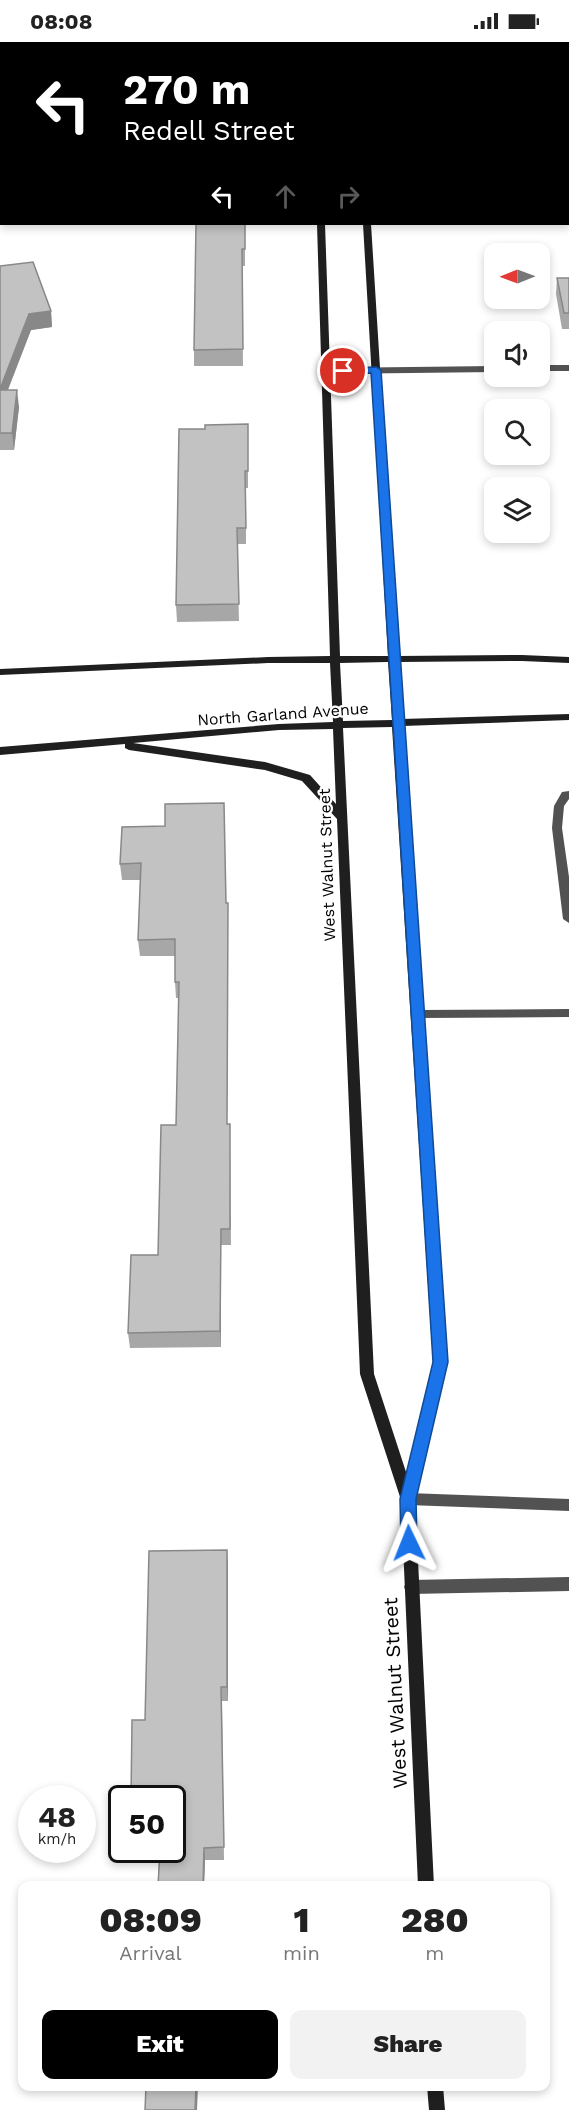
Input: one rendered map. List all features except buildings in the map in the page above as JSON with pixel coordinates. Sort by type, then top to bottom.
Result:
[{"type":"main road","name":"West Walnut Street","points":[[321,225],[334,660],[339,724],[366,1374],[408,1499]]},
{"type":"main road","name":"West Walnut Street","points":[[367,225],[440,1362],[408,1499],[426,1881]]},
{"type":"main road","points":[[0,672],[394,658],[569,660]]},
{"type":"main road","name":"North Garland Avenue","points":[[0,751],[279,727],[569,717]]},
{"type":"main road","points":[[107,743],[265,766],[306,778],[343,819]]},
{"type":"main road","points":[[435,2091],[437,2110]]},
{"type":"street","points":[[550,368],[569,368]]},
{"type":"street","points":[[326,371],[484,369]]},
{"type":"street","points":[[568,795],[559,806],[557,828],[569,919]]},
{"type":"street","points":[[418,1014],[569,1013]]},
{"type":"street","points":[[408,1499],[569,1505]]},
{"type":"street","points":[[411,1587],[569,1584]]},
{"type":"route","points":[[343,371],[376,370],[440,1362],[408,1499],[409,1543]]}]
